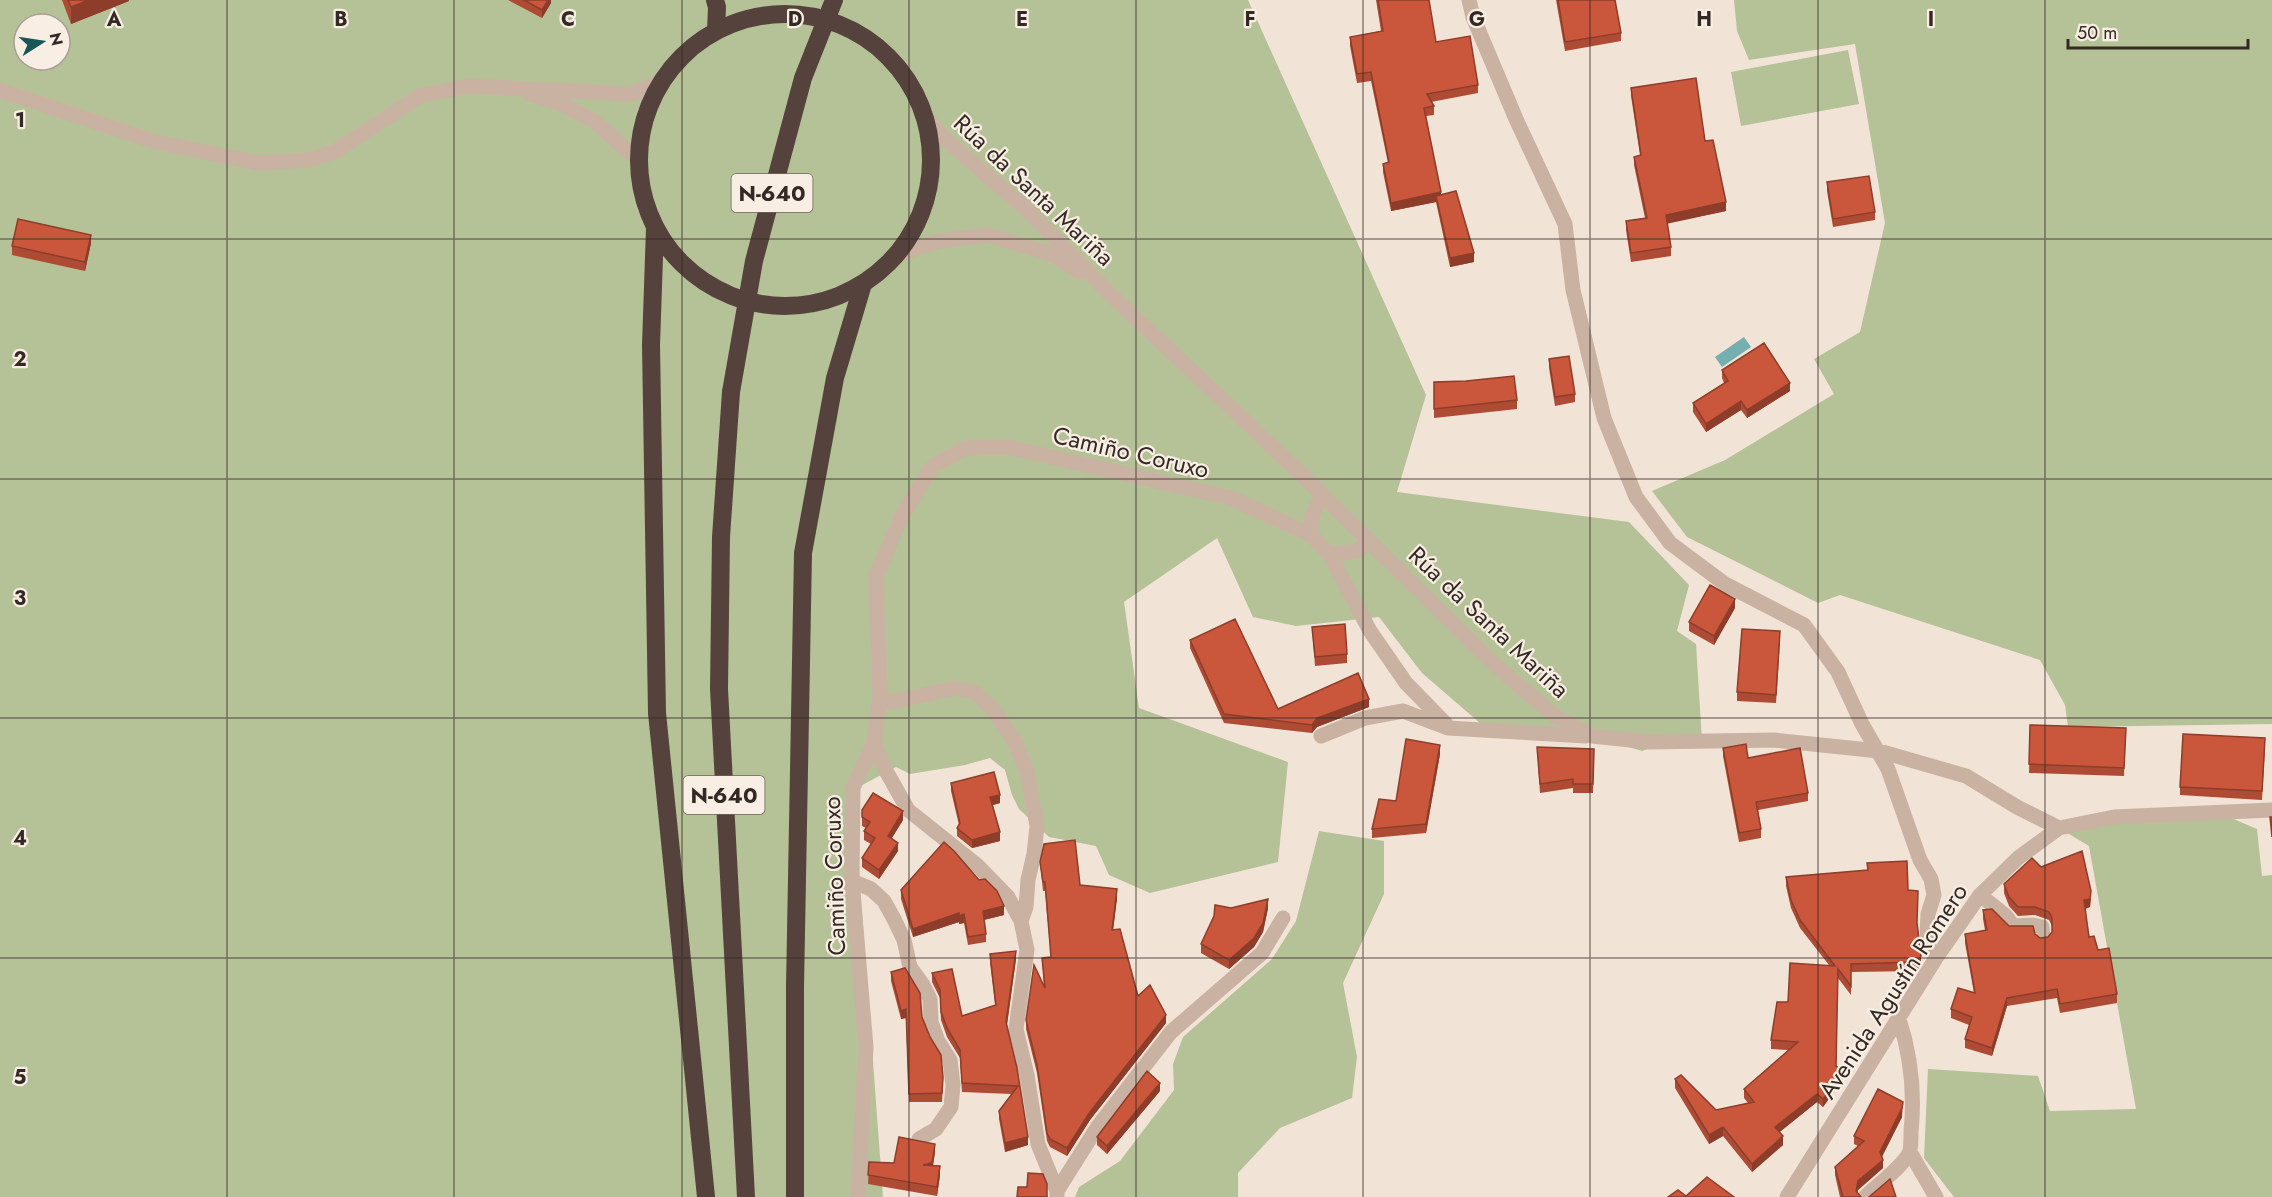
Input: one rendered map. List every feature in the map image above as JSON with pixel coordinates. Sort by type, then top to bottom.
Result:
[{"type":"highway","points":[[715,0],[716,31]]},
{"type":"highway","name":"N-640","points":[[746,1197],[719,689],[721,537],[731,392],[754,261],[803,78],[834,0]]},
{"type":"highway","points":[[778,7],[851,30],[875,45],[891,60],[904,76],[924,115],[931,154],[927,193],[913,230],[898,254],[863,284],[840,296],[819,303],[798,306],[764,305],[729,296],[698,278],[672,254],[655,228],[643,197],[638,159],[644,120],[654,93],[684,53],[716,31],[778,7]]},
{"type":"highway","points":[[655,228],[651,345],[657,713],[706,1197]]},
{"type":"highway","points":[[795,1197],[795,999],[803,553],[835,378],[863,284]]},
{"type":"street","points":[[1469,0],[1473,17],[1516,119],[1565,224],[1573,290],[1604,418],[1636,497],[1670,543],[1725,585],[1804,625],[1838,672],[1862,724],[1888,769],[1920,860],[1931,879],[1934,895],[1928,914],[1927,931],[1928,946],[1936,958]]},
{"type":"street","points":[[0,90],[156,142],[259,163],[310,160],[336,151],[419,96],[468,86],[632,94],[662,81]]},
{"type":"street","points":[[507,88],[562,104],[594,121],[638,159]]},
{"type":"street","name":"Rúa da Santa Mariña","points":[[924,115],[944,138],[1027,210],[1114,298],[1322,495],[1494,664],[1555,716],[1592,736],[1649,742],[1774,740],[1879,750],[1966,776],[2017,807],[2059,828]]},
{"type":"street","name":"Rúa da Santa Mariña","points":[[898,254],[939,241],[988,235],[1054,255],[1114,298]]},
{"type":"street","name":"Camiño Coruxo","points":[[858,1197],[866,1047],[852,881],[853,788],[874,741],[880,697],[876,576],[902,516],[932,467],[965,448],[1007,447],[1230,498],[1311,535]]},
{"type":"street","points":[[1322,495],[1312,516],[1311,535],[1330,555],[1370,631],[1406,683],[1449,728]]},
{"type":"street","points":[[1330,555],[1357,552],[1370,542]]},
{"type":"street","points":[[880,697],[892,702],[955,688],[974,692],[992,708],[1015,742],[1027,772],[1037,826],[1026,907],[1021,921]]},
{"type":"street","points":[[1321,736],[1365,718],[1402,711],[1449,728],[1592,736]]},
{"type":"street","points":[[874,741],[885,769],[908,810],[977,865],[1008,897],[1021,921],[1027,950],[1016,1029],[1027,1075],[1038,1144],[1057,1194]]},
{"type":"street","name":"Avenida Agustín Romero","points":[[1787,1197],[1936,958],[1980,895],[2018,858],[2059,828],[2114,817],[2272,810]]},
{"type":"street","points":[[852,881],[871,889],[884,901],[894,919],[904,940],[910,967],[924,985],[930,999],[931,1022],[938,1041],[950,1060],[953,1085],[951,1107],[936,1129],[919,1139]]},
{"type":"street","points":[[1980,895],[2005,915],[2013,926],[2042,927],[2043,936]]},
{"type":"street","points":[[1057,1194],[1098,1126],[1171,1032],[1262,953],[1283,918]]},
{"type":"street","points":[[1899,1019],[1908,1047],[1912,1082],[1913,1115],[1910,1152],[1936,1197]]},
{"type":"street","points":[[1865,1197],[1910,1152]]},
{"type":"green space","points":[[0,0],[1248,0],[1426,395],[1397,492],[1629,522],[1689,585],[1677,631],[1696,644],[1702,741],[1666,742],[1642,751],[1592,736],[1488,730],[1422,673],[1379,617],[1296,626],[1253,617],[1217,538],[1124,602],[1139,708],[1288,762],[1278,862],[1150,893],[1109,875],[1096,846],[1049,837],[1019,809],[1012,795],[1005,770],[990,758],[965,765],[910,774],[896,767],[853,790],[883,1197],[0,1197]]},
{"type":"green space","points":[[1734,0],[2272,0],[2272,724],[2068,727],[2065,705],[2040,660],[1840,595],[1818,603],[1687,537],[1652,491],[1725,460],[1834,394],[1814,359],[1860,332],[1885,223],[1855,44],[1749,60],[1737,31]]},
{"type":"green space","points":[[1848,50],[1859,104],[1741,126],[1731,72]]},
{"type":"green space","points":[[2217,812],[2257,829],[2262,876],[2272,875],[2272,1197],[1954,1197],[1924,1158],[1928,1069],[2038,1076],[2050,1111],[2136,1109],[2089,846],[2059,828]]},
{"type":"green space","points":[[1319,831],[1384,841],[1384,894],[1343,983],[1357,1057],[1352,1098],[1280,1128],[1238,1173],[1238,1197],[1075,1197],[1079,1187],[1120,1161],[1174,1090],[1173,1064],[1183,1037],[1272,959],[1296,921]]},
{"type":"water","points":[[1744,337],[1751,347],[1722,367],[1715,357]]},
{"type":"building","points":[[68,0],[89,0],[71,7]]},
{"type":"building","points":[[524,0],[548,0],[542,10]]},
{"type":"building","points":[[1378,0],[1429,0],[1436,42],[1470,36],[1478,85],[1427,94],[1434,106],[1424,108],[1441,192],[1391,203],[1383,164],[1389,162],[1371,72],[1357,74],[1350,37],[1383,31]]},
{"type":"building","points":[[1558,0],[1615,0],[1621,33],[1565,42]]},
{"type":"building","points":[[1696,78],[1705,141],[1713,140],[1726,202],[1666,215],[1671,247],[1631,253],[1626,221],[1647,218],[1634,157],[1641,155],[1631,88]]},
{"type":"building","points":[[1869,176],[1875,212],[1833,219],[1827,182]]},
{"type":"building","points":[[1456,191],[1474,253],[1450,258],[1436,196]]},
{"type":"building","points":[[18,219],[91,235],[85,262],[12,246]]},
{"type":"building","points":[[1764,343],[1790,383],[1747,410],[1741,401],[1706,424],[1693,403],[1728,381],[1722,370]]},
{"type":"building","points":[[1569,356],[1575,394],[1555,397],[1549,359]]},
{"type":"building","points":[[1514,376],[1517,400],[1434,409],[1434,382]]},
{"type":"building","points":[[1710,585],[1735,599],[1714,636],[1689,622]]},
{"type":"building","points":[[1235,619],[1278,709],[1358,673],[1369,699],[1317,718],[1312,725],[1224,714],[1190,640]]},
{"type":"building","points":[[1345,624],[1347,654],[1315,657],[1312,627]]},
{"type":"building","points":[[1742,629],[1780,631],[1776,695],[1737,692]]},
{"type":"building","points":[[2030,725],[2126,728],[2124,768],[2029,764]]},
{"type":"building","points":[[2183,734],[2265,738],[2262,791],[2180,787]]},
{"type":"building","points":[[1406,739],[1440,745],[1426,824],[1372,829],[1379,799],[1396,801]]},
{"type":"building","points":[[1746,744],[1748,758],[1800,748],[1808,793],[1756,802],[1761,829],[1739,833],[1723,748]]},
{"type":"building","points":[[1537,747],[1594,749],[1593,784],[1573,784],[1573,779],[1540,784]]},
{"type":"building","points":[[994,772],[1000,795],[990,797],[1000,832],[972,840],[957,828],[960,823],[951,783]]},
{"type":"building","points":[[873,793],[903,811],[888,836],[898,843],[879,870],[862,858],[875,838],[864,831],[870,822],[862,817],[862,810]]},
{"type":"building","points":[[1075,840],[1080,885],[1117,889],[1112,930],[1120,929],[1138,996],[1150,985],[1166,1015],[1090,1112],[1067,1148],[1050,1139],[1047,1133],[1037,1065],[1026,1020],[1034,965],[1045,988],[1042,958],[1051,957],[1045,882],[1043,882],[1040,862],[1044,844]]},
{"type":"building","points":[[944,842],[979,880],[985,879],[997,891],[1004,906],[983,911],[986,934],[968,937],[964,914],[959,916],[959,913],[913,929],[901,890]]},
{"type":"building","points":[[2082,851],[2091,891],[2090,899],[2084,900],[2089,937],[2094,936],[2098,950],[2109,948],[2117,994],[2060,1004],[2057,989],[2007,998],[1992,1048],[1965,1039],[1972,1017],[1951,1009],[1958,988],[1975,993],[1965,934],[1987,930],[1983,910],[1992,909],[2009,926],[2033,926],[2035,934],[2040,938],[2048,937],[2052,932],[2052,918],[2049,912],[2035,907],[2018,907],[2009,897],[2004,884],[2032,858],[2041,867]]},
{"type":"building","points":[[1907,861],[1908,890],[1918,891],[1917,923],[1921,956],[1917,962],[1851,964],[1851,986],[1838,969],[1836,1066],[1843,1071],[1823,1099],[1817,1094],[1775,1127],[1783,1136],[1752,1164],[1723,1127],[1709,1135],[1675,1079],[1681,1075],[1716,1110],[1754,1102],[1744,1089],[1798,1042],[1771,1040],[1777,1002],[1788,1002],[1790,963],[1835,966],[1800,920],[1791,900],[1786,877],[1868,870],[1867,863]]},
{"type":"building","points":[[1268,899],[1263,923],[1254,938],[1229,960],[1201,944],[1214,916],[1215,905],[1231,908]]},
{"type":"building","points":[[1016,951],[1006,1022],[1017,1068],[1028,1137],[1005,1143],[999,1111],[1018,1086],[962,1083],[960,1050],[941,1012],[940,990],[932,973],[952,969],[962,1016],[996,1005],[990,954]]},
{"type":"building","points":[[905,968],[920,993],[922,1017],[941,1055],[942,1093],[909,1094],[906,1009],[901,1011],[891,972]]},
{"type":"building","points":[[1147,1071],[1160,1083],[1107,1146],[1097,1137]]},
{"type":"building","points":[[1878,1089],[1903,1102],[1902,1108],[1880,1152],[1883,1160],[1858,1181],[1856,1191],[1861,1197],[1843,1197],[1835,1167],[1864,1141],[1854,1136]]},
{"type":"building","points":[[899,1137],[935,1144],[932,1163],[923,1165],[940,1166],[937,1187],[868,1175],[869,1162],[894,1163]]},
{"type":"building","points":[[1028,1173],[1043,1174],[1047,1184],[1047,1197],[1017,1197],[1018,1187],[1027,1187]]},
{"type":"building","points":[[1707,1177],[1734,1197],[1668,1197],[1678,1190],[1686,1196]]},
{"type":"building","points":[[1890,1179],[1896,1197],[1869,1197]]}]
